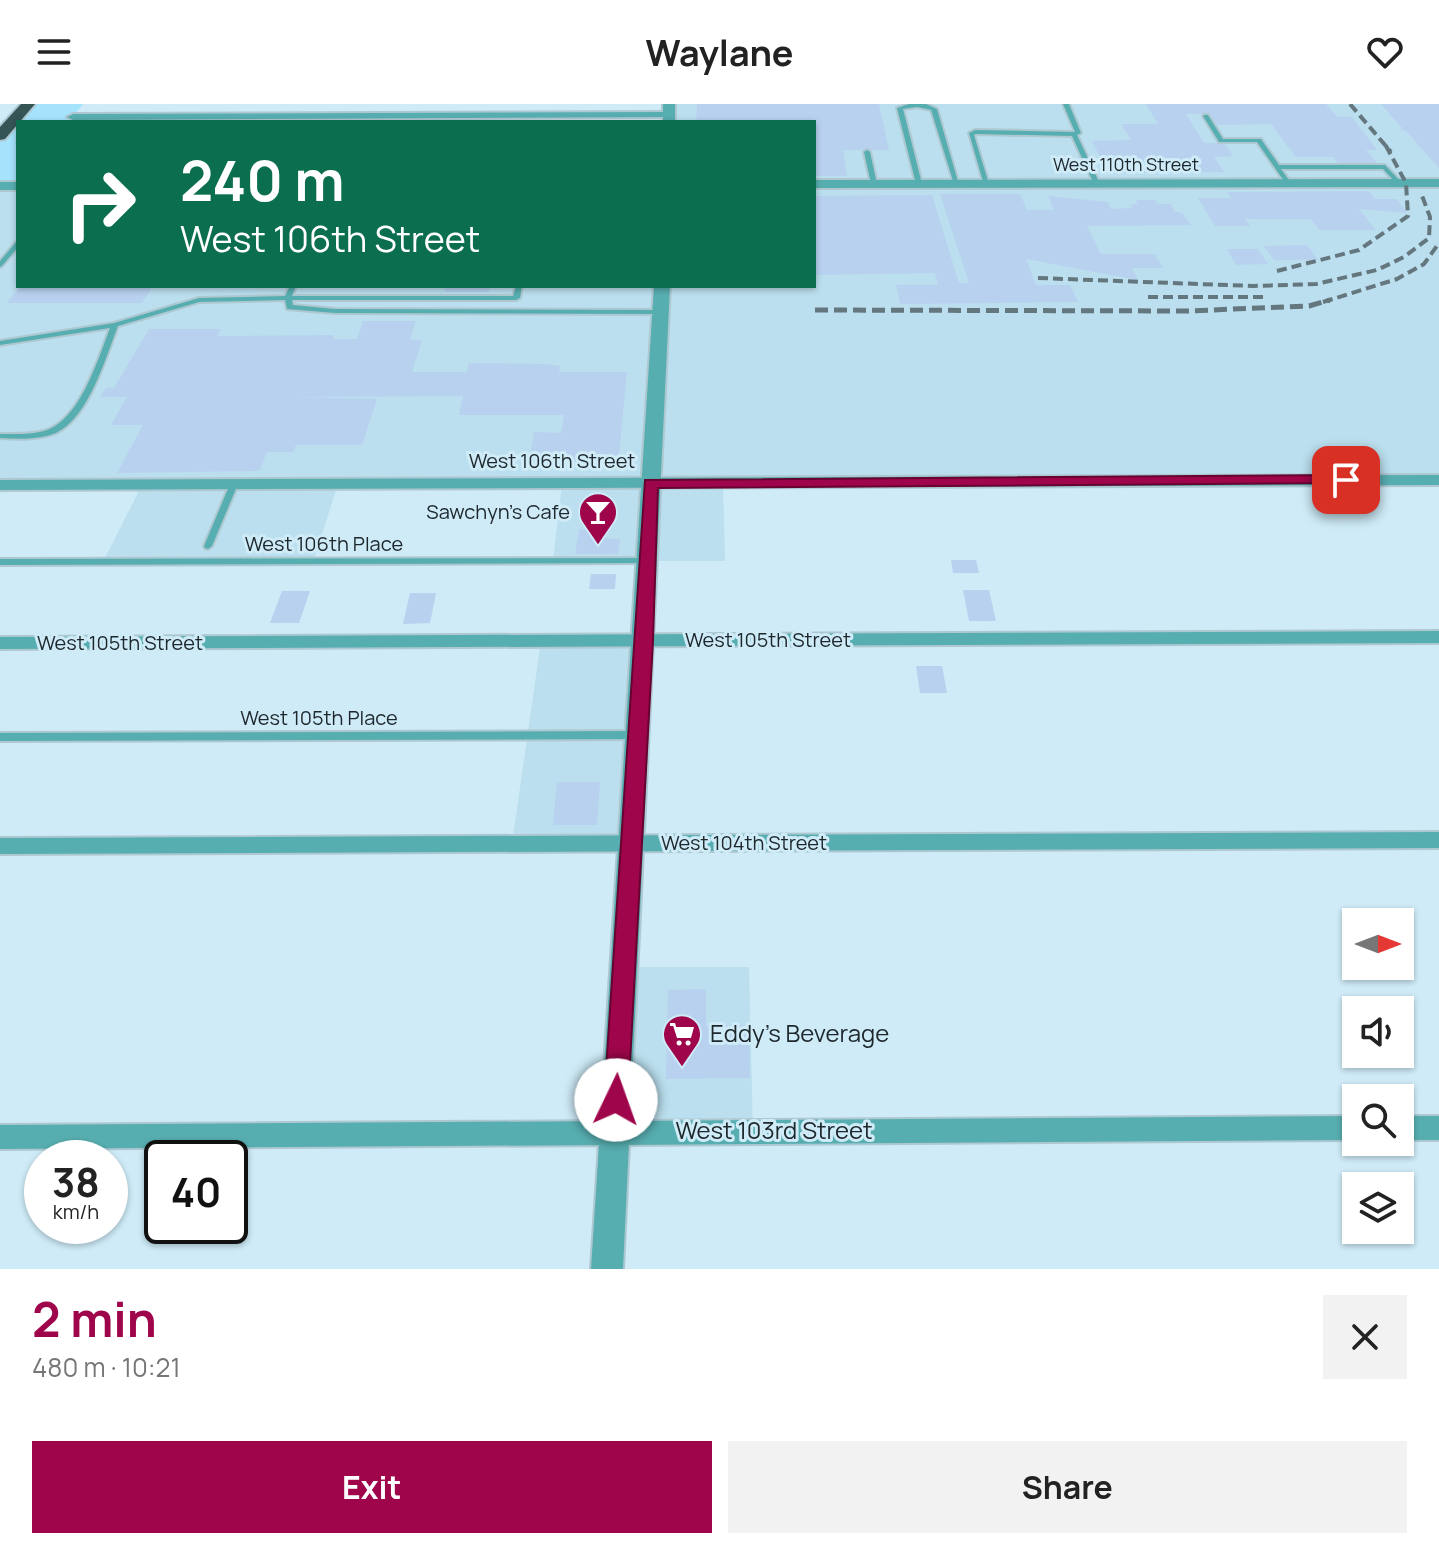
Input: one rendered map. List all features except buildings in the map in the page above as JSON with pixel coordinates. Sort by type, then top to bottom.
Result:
[{"type":"highway","points":[[0,126],[13,104]]},
{"type":"highway","points":[[0,136],[28,104]]},
{"type":"street","points":[[178,119],[189,104]]},
{"type":"street","points":[[73,117],[178,119],[669,114]]},
{"type":"street","name":"West 110th Street","points":[[816,184],[1439,183]]},
{"type":"street","points":[[607,1269],[662,288]]},
{"type":"street","name":"West 106th Street","points":[[0,485],[1439,480]]},
{"type":"street","name":"West 105th Street","points":[[0,643],[1439,637]]},
{"type":"street","name":"West 104th Street","points":[[0,846],[1439,840]]},
{"type":"street","name":"West 103rd Street","points":[[0,1137],[1342,1128]]},
{"type":"street","points":[[1414,1128],[1439,1128]]},
{"type":"lane","points":[[986,184],[971,134],[1078,133],[1066,104]]},
{"type":"lane","points":[[919,184],[900,108],[907,105],[927,105],[934,109],[957,184]]},
{"type":"lane","points":[[1206,116],[1221,141],[1259,140],[1288,183]]},
{"type":"lane","points":[[1074,134],[1097,184]]},
{"type":"lane","points":[[867,152],[874,184]]},
{"type":"lane","points":[[1277,167],[1385,167],[1399,183]]},
{"type":"lane","points":[[0,265],[16,245]]},
{"type":"lane","points":[[292,288],[288,298],[290,307],[335,311],[660,312]]},
{"type":"lane","points":[[0,343],[115,325],[199,300],[516,298],[518,288]]},
{"type":"lane","points":[[0,436],[52,432],[69,421],[85,396],[115,325]]},
{"type":"lane","points":[[208,546],[234,484]]},
{"type":"lane","name":"West 106th Place","points":[[0,562],[647,561]]},
{"type":"lane","name":"West 105th Place","points":[[0,737],[638,735]]},
{"type":"shaded area","points":[[28,104],[83,104],[70,120],[16,120],[16,186],[0,186],[0,136]]},
{"type":"shaded area","points":[[669,104],[1439,104],[1439,480],[723,484],[725,561],[553,561],[562,484],[338,484],[313,562],[103,562],[142,485],[0,485],[0,186],[16,186],[16,288],[816,288],[816,120],[669,120]]},
{"type":"shaded area","points":[[541,641],[644,641],[631,844],[512,844]]},
{"type":"shaded area","points":[[624,967],[749,967],[753,1132],[614,1132]]},
{"type":"railway","points":[[1350,104],[1386,147]]},
{"type":"railway","points":[[1277,271],[1359,250],[1408,216],[1406,183],[1386,147]]},
{"type":"railway","points":[[1386,147],[1391,152]]},
{"type":"railway","points":[[1038,278],[1253,286],[1316,284],[1377,270],[1404,257],[1429,238],[1430,217],[1421,193]]},
{"type":"railway","points":[[1323,302],[1397,279],[1424,264],[1439,243]]},
{"type":"railway","points":[[1148,297],[1264,297]]},
{"type":"railway","points":[[1323,302],[1330,300]]},
{"type":"railway","points":[[815,310],[1187,311],[1309,306],[1323,302]]},
{"type":"place","name":"Sawchyn's Cafe","points":[[598,546]]},
{"type":"place","name":"Eddy's Beverage","points":[[682,1068]]},
{"type":"route","points":[[616,1100],[644,641],[650,484],[1346,480]]}]
